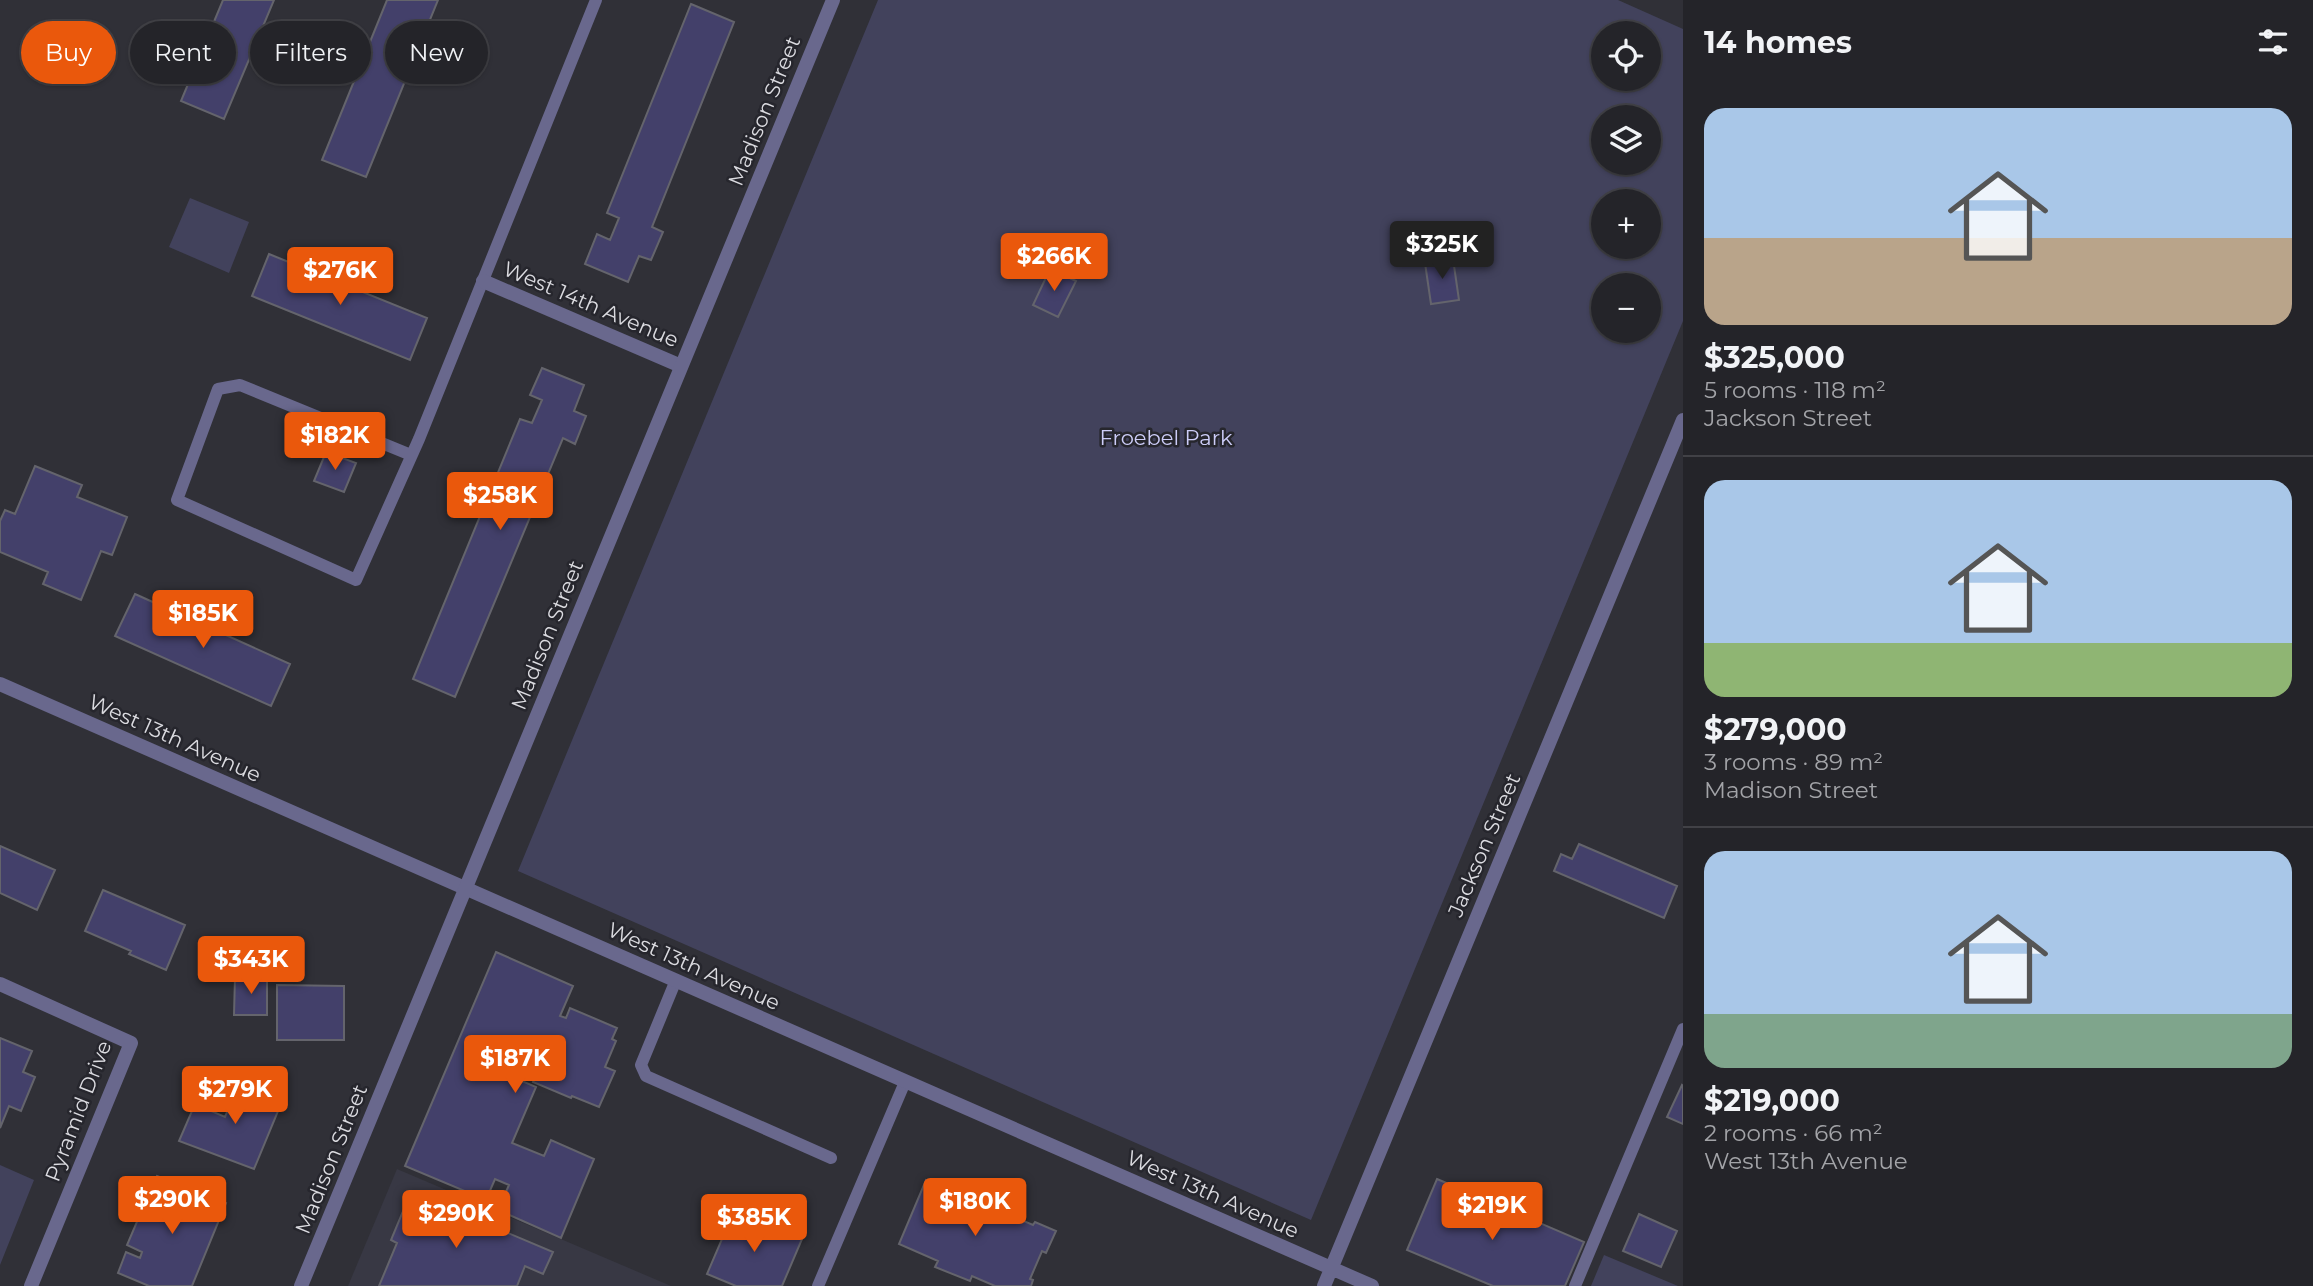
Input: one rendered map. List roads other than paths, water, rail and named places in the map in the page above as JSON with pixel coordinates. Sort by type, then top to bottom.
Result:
[{"type":"street","name":"Madison Street","points":[[301,1286],[832,0]]},
{"type":"street","name":"West 14th Avenue","points":[[483,281],[681,366]]},
{"type":"street","name":"Jackson Street","points":[[1324,1286],[1683,420]]},
{"type":"street","name":"West 13th Avenue","points":[[0,684],[1372,1286]]},
{"type":"street","name":"Pyramid Drive","points":[[0,984],[131,1043],[31,1286]]},
{"type":"lane","points":[[411,455],[240,385],[218,390],[177,500],[356,580],[411,455],[597,0]]},
{"type":"lane","points":[[676,980],[641,1065],[646,1076],[831,1158]]},
{"type":"lane","points":[[1575,1286],[1683,1029]]},
{"type":"lane","points":[[818,1286],[905,1082]]},
{"type":"park label","name":"Froebel Park","points":[[1166,437]]}]
